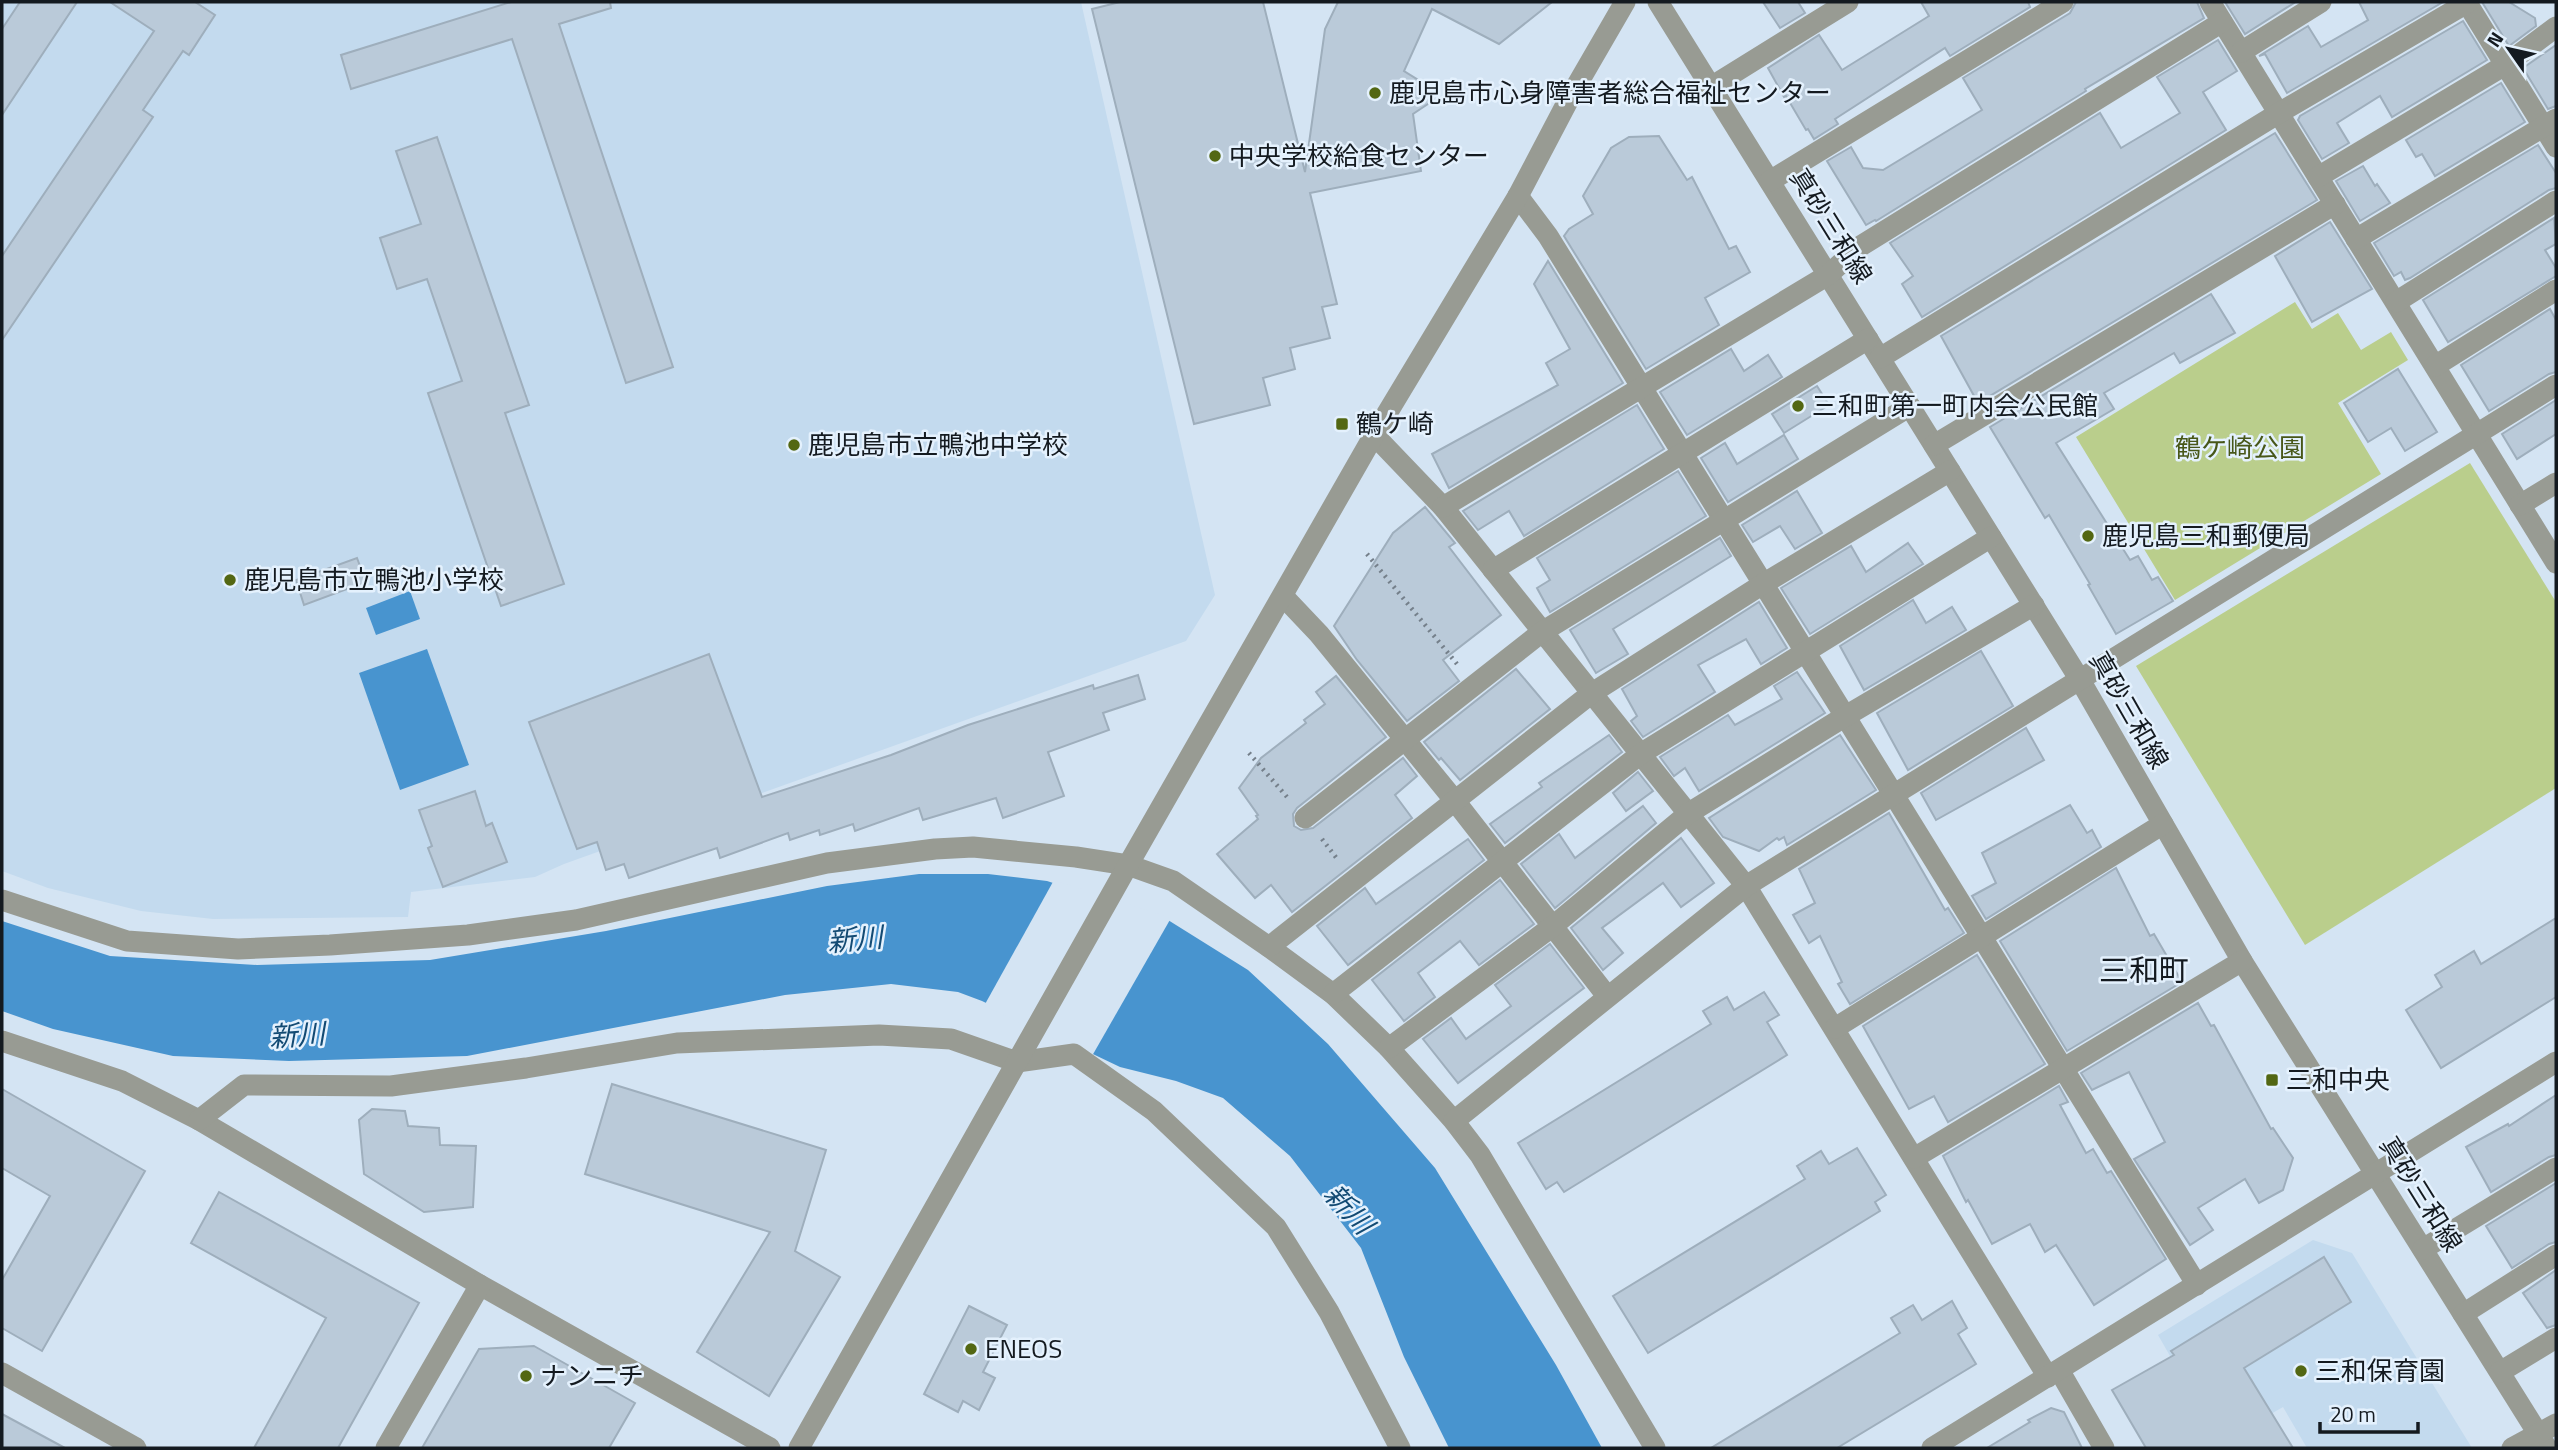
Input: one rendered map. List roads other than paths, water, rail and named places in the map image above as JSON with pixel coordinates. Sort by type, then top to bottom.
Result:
[{"type":"street","points":[[799,1448],[1116,886],[1374,435],[1518,196],[1570,97],[1625,2]]},
{"type":"street","name":"真砂三和線","points":[[1658,2],[2080,680],[2242,961],[2500,1373],[2547,1435]]},
{"type":"street","points":[[1711,87],[1848,2]]},
{"type":"street","points":[[1770,181],[2063,2]]},
{"type":"street","points":[[2210,2],[2556,564]]},
{"type":"street","points":[[2241,52],[2321,2]]},
{"type":"street","points":[[1880,358],[2279,113],[2467,3],[2505,65],[2550,123],[2556,147]]},
{"type":"street","points":[[1443,507],[1828,275],[1859,247],[2222,22]]},
{"type":"street","points":[[2318,177],[2505,65],[2556,27]]},
{"type":"street","points":[[2356,239],[2550,123]]},
{"type":"street","points":[[1518,196],[1548,236],[1980,938],[2197,1284]]},
{"type":"street","points":[[2396,302],[2556,201]]},
{"type":"street","points":[[1934,445],[2335,204]]},
{"type":"street","points":[[2435,366],[2556,290]]},
{"type":"street","points":[[1493,570],[1868,340]]},
{"type":"street","points":[[1454,1121],[1746,886],[2556,385]]},
{"type":"street","points":[[1305,818],[1542,632],[1910,406]]},
{"type":"street","points":[[1374,435],[1443,507],[1746,886],[1914,1158],[2104,1448]]},
{"type":"street","points":[[1269,947],[1592,693],[1763,584],[1950,471]]},
{"type":"street","points":[[2521,505],[2556,483]]},
{"type":"street","points":[[1333,994],[1642,753],[1992,537]]},
{"type":"street","points":[[1283,596],[1319,634],[1455,800],[1607,996]]},
{"type":"street","points":[[1389,1048],[1553,926],[1689,813],[1844,717],[2034,605]]},
{"type":"street","points":[[1835,1028],[2163,824]]},
{"type":"street","points":[[2,900],[127,941],[238,949],[468,935],[576,920],[827,863],[935,849],[973,847],[1128,865],[1172,881],[1269,947],[1333,994],[1389,1048],[1454,1121],[1480,1155],[1655,1448]]},
{"type":"street","points":[[1914,1158],[2242,961]]},
{"type":"street","points":[[199,1120],[244,1085],[391,1086],[677,1044],[879,1035],[951,1039],[1017,1062],[1074,1054],[1154,1111],[1276,1227],[1329,1312],[1400,1448]]},
{"type":"street","points":[[2,1041],[122,1081],[199,1120],[480,1284],[770,1448]]},
{"type":"street","points":[[1932,1448],[2556,1062]]},
{"type":"street","points":[[2423,1249],[2556,1168]]},
{"type":"street","points":[[2463,1314],[2556,1255]]},
{"type":"street","points":[[386,1448],[480,1284]]},
{"type":"street","points":[[2500,1373],[2556,1338]]},
{"type":"street","points":[[2,1373],[136,1448]]},
{"type":"street","points":[[2512,1448],[2547,1435]]},
{"type":"water","points":[[410,591],[420,619],[376,635],[366,608]]},
{"type":"water","points":[[427,649],[469,765],[400,790],[359,673]]},
{"type":"water","name":"新川","points":[[919,874],[988,874],[1047,881],[1168,920],[1248,970],[1328,1044],[1435,1168],[1556,1365],[1602,1448],[1449,1448],[1404,1357],[1361,1248],[1290,1156],[1223,1098],[1176,1081],[1120,1067],[958,992],[891,984],[785,995],[467,1056],[289,1061],[173,1056],[53,1029],[2,1011],[2,921],[110,956],[257,965],[430,960],[606,931],[827,886]]},
{"type":"place","name":"鹿児島市心身障害者総合福祉センター","points":[[1375,93]]},
{"type":"place","name":"中央学校給食センター","points":[[1215,156]]},
{"type":"place","name":"三和町第一町内会公民館","points":[[1798,406]]},
{"type":"place","name":"鶴ケ崎","points":[[1342,424]]},
{"type":"place","name":"鹿児島市立鴨池中学校","points":[[794,445]]},
{"type":"place","name":"鹿児島三和郵便局","points":[[2088,536]]},
{"type":"place","name":"鹿児島市立鴨池小学校","points":[[230,580]]},
{"type":"place","name":"三和中央","points":[[2272,1080]]},
{"type":"place","name":"ENEOS","points":[[971,1349]]},
{"type":"place","name":"三和保育園","points":[[2301,1371]]},
{"type":"place","name":"ナンニチ","points":[[526,1376]]},
{"type":"district","name":"三和町","points":[[2144,971]]},
{"type":"park label","name":"鶴ケ崎公園","points":[[2240,448]]}]
